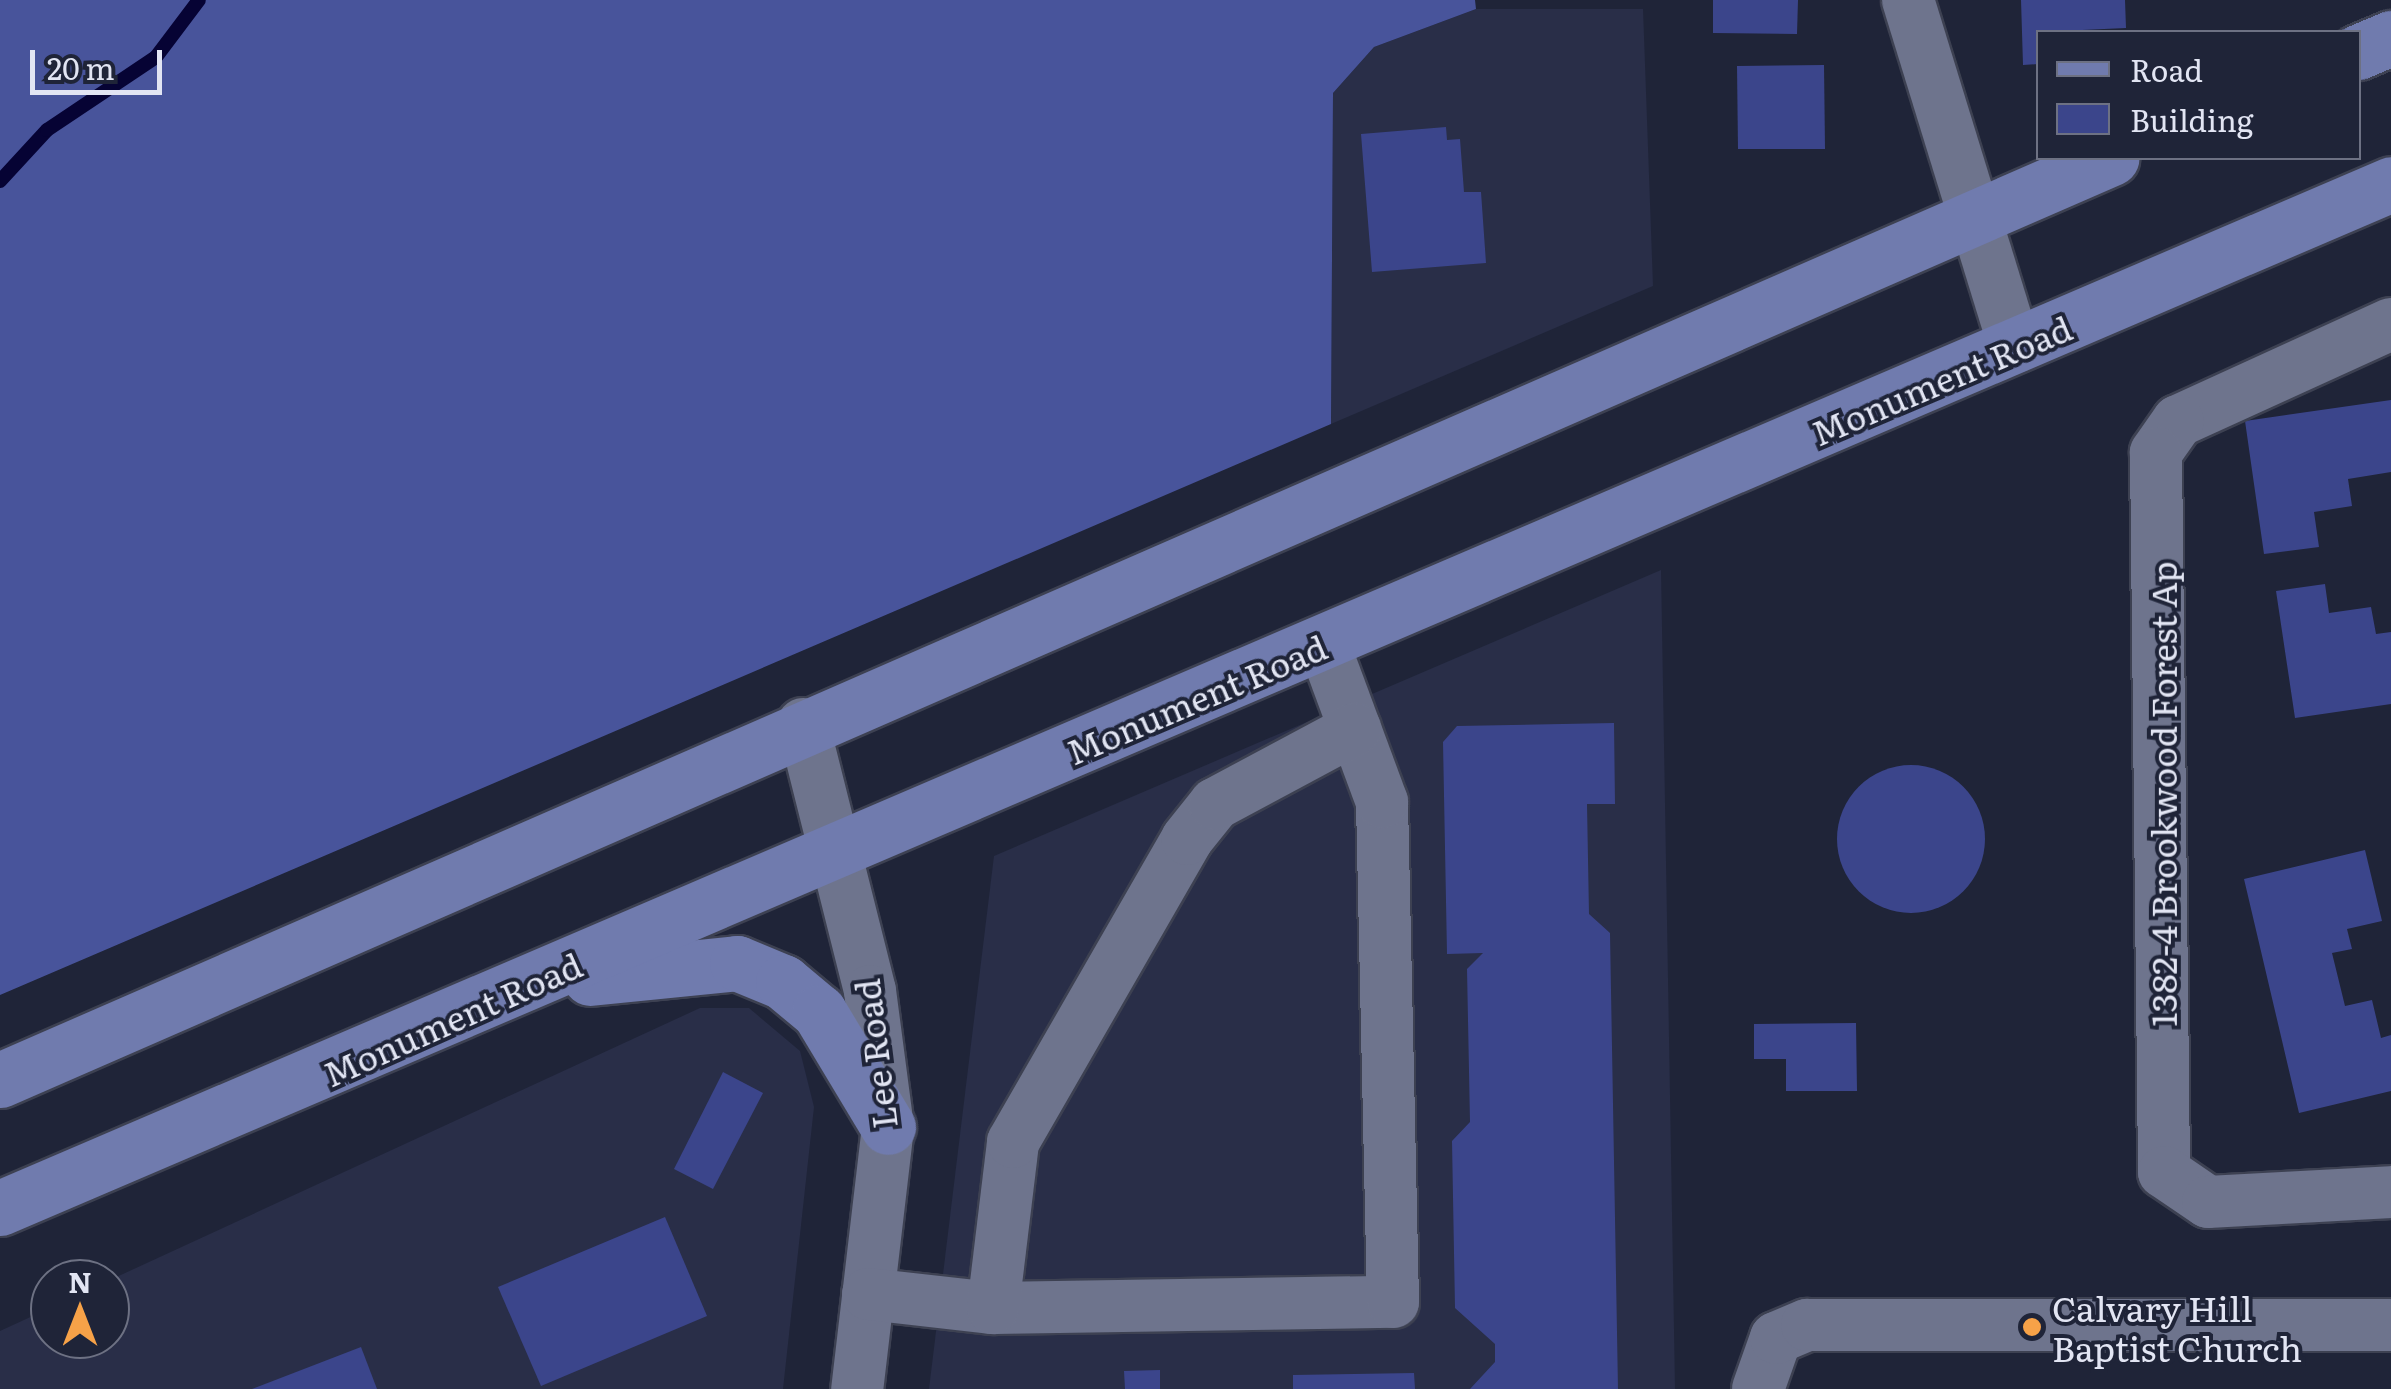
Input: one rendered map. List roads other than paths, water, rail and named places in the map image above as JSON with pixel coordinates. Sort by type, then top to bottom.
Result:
[{"type":"main road","points":[[2361,51],[2391,38]]},
{"type":"main road","points":[[0,1080],[803,724],[2106,160]]},
{"type":"main road","name":"Monument Road","points":[[0,1208],[518,990],[836,849],[1324,645],[2391,184]]},
{"type":"main road","points":[[518,990],[737,963],[783,982],[819,1012],[888,1127]]},
{"type":"street","points":[[1908,0],[2015,347]]},
{"type":"street","name":"1382-4 Brookwood Forest Ap","points":[[2391,324],[2178,421],[2156,453],[2164,1172],[2208,1202],[2391,1192]]},
{"type":"street","points":[[868,1294],[993,1308],[1394,1302],[1382,802],[1324,645]]},
{"type":"street","name":"Lee Road","points":[[803,724],[870,991],[888,1127],[857,1389]]},
{"type":"street","points":[[993,1308],[1019,1128],[1187,839],[1215,804],[1356,729]]},
{"type":"street","points":[[1758,1389],[1776,1338],[1807,1325],[2391,1325]]},
{"type":"waterway","points":[[0,181],[47,130],[156,57],[199,0]]},
{"type":"place","name":"Calvary Hill Baptist Church","points":[[2032,1327]]}]
